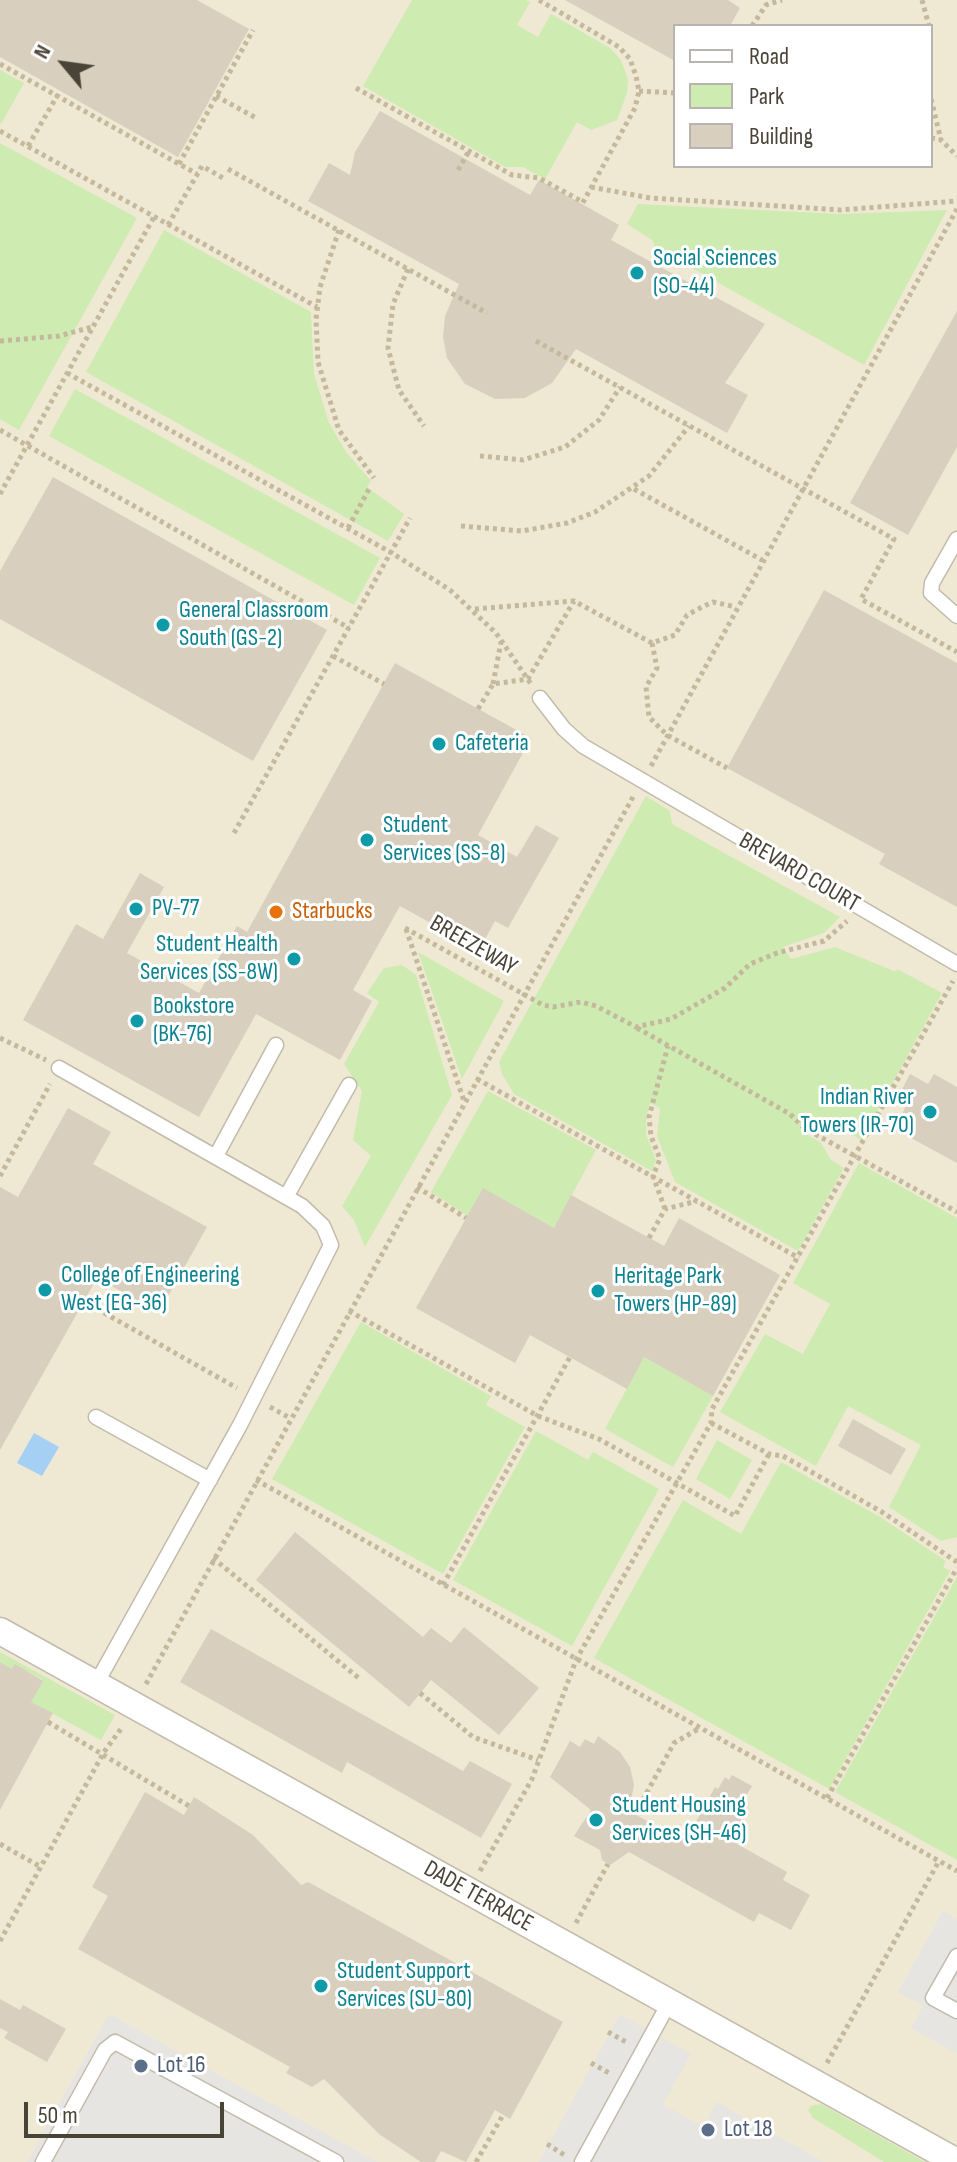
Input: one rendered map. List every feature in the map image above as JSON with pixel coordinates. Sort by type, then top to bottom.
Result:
[{"type":"street","name":"DADE TERRACE","points":[[0,1631],[957,2162]]},
{"type":"lane","points":[[957,539],[932,583],[931,593],[957,616]]},
{"type":"lane","name":"BREVARD COURT","points":[[540,698],[564,729],[583,746],[957,964]]},
{"type":"lane","points":[[216,1156],[276,1045]]},
{"type":"lane","points":[[59,1068],[286,1197],[314,1217],[331,1245],[254,1398],[96,1684]]},
{"type":"lane","points":[[286,1197],[349,1085]]},
{"type":"lane","points":[[96,1417],[210,1480]]},
{"type":"lane","points":[[957,1956],[933,1998],[957,2011]]},
{"type":"lane","points":[[574,2159],[669,2003]]},
{"type":"lane","points":[[43,2162],[105,2050],[115,2042],[336,2162]]},
{"type":"path","points":[[356,88],[512,175],[539,178],[582,203],[635,108],[639,91],[630,59],[619,47],[539,0]]},
{"type":"path","points":[[753,24],[766,5],[782,0]]},
{"type":"path","points":[[922,0],[928,24]]},
{"type":"path","points":[[179,164],[253,30]]},
{"type":"path","points":[[0,64],[58,93],[197,174]]},
{"type":"path","points":[[639,91],[673,93]]},
{"type":"path","points":[[28,146],[58,93]]},
{"type":"path","points":[[216,96],[258,119]]},
{"type":"path","points":[[933,107],[941,140],[957,156]]},
{"type":"path","points":[[0,131],[317,307]]},
{"type":"path","points":[[933,138],[941,140]]},
{"type":"path","points":[[458,170],[469,151]]},
{"type":"path","points":[[168,225],[202,166],[223,178]]},
{"type":"path","points":[[228,169],[487,313]]},
{"type":"path","points":[[591,187],[650,198],[840,210],[957,201]]},
{"type":"path","points":[[141,1692],[957,209]]},
{"type":"path","points":[[0,494],[154,217]]},
{"type":"path","points":[[339,230],[327,257],[317,307],[318,362],[330,407],[350,450],[374,478]]},
{"type":"path","points":[[408,269],[393,304],[388,348],[399,390],[424,426]]},
{"type":"path","points":[[0,341],[59,336],[93,326]]},
{"type":"path","points":[[536,341],[894,539],[861,599],[957,652]]},
{"type":"path","points":[[67,373],[392,553],[474,610],[501,640],[540,698]]},
{"type":"path","points":[[480,456],[523,460],[565,447],[599,420],[620,387]]},
{"type":"path","points":[[461,526],[507,532],[552,527],[595,512],[634,489],[662,463],[689,426]]},
{"type":"path","points":[[0,430],[349,628]]},
{"type":"path","points":[[348,528],[369,489]]},
{"type":"path","points":[[634,489],[762,560]]},
{"type":"path","points":[[234,833],[410,518]]},
{"type":"path","points":[[474,610],[574,601],[652,643],[675,635],[687,615],[713,602],[737,607]]},
{"type":"path","points":[[528,679],[574,601]]},
{"type":"path","points":[[478,709],[493,684],[501,640]]},
{"type":"path","points":[[652,643],[657,668],[646,687],[649,717],[667,735],[727,768]]},
{"type":"path","points":[[333,656],[384,684]]},
{"type":"path","points":[[493,684],[528,679]]},
{"type":"path","points":[[636,1027],[671,1019],[725,988],[750,964],[777,953],[824,941],[847,921]]},
{"type":"path","name":"BREEZEWAY","points":[[464,1103],[405,928],[523,996],[553,1007],[581,1002],[596,1006],[790,1114],[804,1128],[957,1212]]},
{"type":"path","points":[[476,1879],[532,1779],[576,1660],[711,1423],[712,1409],[953,980]]},
{"type":"path","points":[[0,1038],[59,1068],[0,1176]]},
{"type":"path","points":[[665,1209],[653,1176],[660,1159],[649,1129],[649,1117],[668,1046]]},
{"type":"path","points":[[477,1079],[799,1258]]},
{"type":"path","points":[[417,1187],[466,1218]]},
{"type":"path","points":[[649,1238],[665,1209],[697,1201]]},
{"type":"path","points":[[83,1301],[290,1418]]},
{"type":"path","points":[[349,1311],[538,1416],[599,1439],[735,1516],[769,1454]]},
{"type":"path","points":[[443,1585],[570,1357]]},
{"type":"path","points":[[711,1423],[769,1454],[783,1456],[870,1505],[957,1565],[827,1798]]},
{"type":"path","points":[[256,1480],[957,1871]]},
{"type":"path","points":[[213,1558],[361,1680]]},
{"type":"path","points":[[420,1693],[473,1737],[538,1760]]},
{"type":"path","points":[[48,1722],[104,1752],[189,1806]]},
{"type":"path","points":[[0,1941],[104,1752],[125,1722]]},
{"type":"path","points":[[635,1814],[674,1743],[700,1728]]},
{"type":"path","points":[[0,1844],[41,1867]]},
{"type":"path","points":[[823,2071],[939,1861]]},
{"type":"path","points":[[578,1918],[608,1864]]},
{"type":"path","points":[[608,2032],[630,2045]]},
{"type":"path","points":[[591,2063],[612,2075]]},
{"type":"path","points":[[476,2162],[503,2115]]},
{"type":"path","points":[[547,2144],[574,2159]]},
{"type":"shaded area","points":[[0,0],[957,0],[957,2162],[0,2162]]},
{"type":"shaded area","points":[[943,1911],[957,1919],[957,2054],[911,2028],[923,2006],[898,1992]]},
{"type":"shaded area","name":"Lot 16","points":[[109,2014],[377,2162],[27,2162]]},
{"type":"shaded area","points":[[620,2014],[691,2054],[663,2104],[703,2127],[717,2102],[824,2162],[539,2162]]},
{"type":"green space","points":[[412,0],[525,0],[530,2],[517,25],[538,37],[551,14],[610,48],[621,60],[628,80],[627,93],[617,120],[591,130],[577,122],[545,179],[523,167],[505,167],[363,86]]},
{"type":"green space","points":[[0,70],[24,83],[1,124],[0,124]]},
{"type":"green space","points":[[0,143],[137,218],[19,430],[0,419]]},
{"type":"green space","points":[[638,204],[840,214],[947,210],[864,365],[655,247],[652,240],[627,224]]},
{"type":"green space","points":[[164,230],[311,312],[314,374],[329,423],[346,452],[371,481],[367,487],[404,514],[388,541],[86,372]]},
{"type":"green space","points":[[75,389],[380,558],[354,605],[49,436]]},
{"type":"green space","points":[[646,796],[670,811],[672,824],[840,917],[824,933],[783,947],[791,959],[835,947],[894,971],[899,970],[942,993],[861,1140],[849,1133],[826,1135],[808,1125],[804,1128],[806,1134],[821,1143],[831,1160],[844,1168],[798,1251],[675,1182],[657,1136],[660,1108],[650,1103],[646,1116],[646,1134],[656,1160],[652,1171],[514,1094],[502,1074],[499,1062]]},
{"type":"green space","points":[[418,952],[504,1001],[462,1079]]},
{"type":"green space","points":[[402,965],[416,975],[452,1095],[365,1247],[354,1220],[342,1206],[371,1156],[353,1140],[362,1091],[344,1064],[379,1002],[367,993],[384,968]]},
{"type":"green space","points":[[488,1091],[596,1150],[554,1228],[483,1189],[468,1216],[431,1192]]},
{"type":"green space","points":[[859,1163],[957,1218],[957,1537],[941,1541],[889,1507],[921,1445],[848,1406],[816,1466],[720,1412],[765,1334],[803,1354],[830,1304],[793,1283]]},
{"type":"green space","points":[[361,1322],[491,1396],[486,1405],[525,1427],[443,1574],[272,1479]]},
{"type":"green space","points":[[644,1357],[713,1396],[673,1467],[605,1429]]},
{"type":"green space","points":[[536,1431],[588,1460],[593,1452],[659,1489],[572,1646],[453,1580]]},
{"type":"green space","points":[[717,1440],[752,1460],[730,1499],[696,1479]]},
{"type":"green space","points":[[781,1462],[880,1517],[946,1561],[943,1567],[950,1571],[829,1789],[594,1658],[683,1500],[741,1534]]},
{"type":"green space","points":[[957,1577],[957,1860],[835,1792]]},
{"type":"green space","points":[[0,1652],[115,1715],[101,1740],[31,1702],[43,1680],[15,1665],[12,1669],[0,1662]]},
{"type":"green space","points":[[820,2104],[925,2162],[884,2162],[813,2118],[808,2110]]},
{"type":"water","points":[[34,1433],[59,1447],[42,1476],[17,1463]]},
{"type":"building","points":[[0,0],[197,0],[249,29],[178,157],[0,57]]},
{"type":"building","points":[[565,0],[728,0],[740,8],[731,24],[673,24],[673,60]]},
{"type":"building","name":"Social Sciences (SO-44)","points":[[380,111],[530,195],[539,180],[619,225],[611,240],[765,324],[725,383],[748,395],[727,433],[576,349],[552,383],[525,398],[495,399],[465,384],[447,358],[443,337],[445,316],[459,284],[308,201],[329,163],[350,175],[355,152]]},
{"type":"building","points":[[957,311],[957,447],[908,535],[850,503]]},
{"type":"building","name":"General Classroom South (GS-2)","points":[[53,477],[327,630],[253,761],[0,619],[0,571]]},
{"type":"building","points":[[824,590],[957,663],[957,907],[879,864],[885,854],[727,768]]},
{"type":"building","points":[[395,663],[531,738],[478,835],[517,857],[536,825],[559,838],[508,928],[495,921],[479,950],[400,906],[353,990],[372,1001],[340,1060],[256,1014],[199,1117],[23,1020],[76,924],[103,939],[140,873],[164,887],[127,953],[199,993],[237,926],[247,932]]},
{"type":"building","name":"Indian River Towers (IR-70)","points":[[910,1074],[928,1084],[934,1074],[957,1087],[957,1163],[902,1133],[908,1123],[900,1118],[906,1106],[896,1101]]},
{"type":"building","name":"College of Engineering West (EG-36)","points":[[68,1108],[111,1132],[93,1164],[207,1227],[159,1312],[97,1278],[0,1450],[0,1187],[18,1197]]},
{"type":"building","name":"Heritage Park Towers (HP-89)","points":[[483,1188],[554,1228],[571,1195],[664,1246],[679,1218],[780,1275],[713,1396],[644,1357],[627,1389],[530,1335],[515,1363],[416,1308]]},
{"type":"building","points":[[853,1419],[906,1449],[891,1475],[838,1446]]},
{"type":"building","points":[[295,1532],[423,1637],[431,1628],[451,1643],[464,1627],[539,1688],[499,1735],[431,1680],[409,1707],[256,1580]]},
{"type":"building","points":[[211,1629],[463,1771],[470,1761],[512,1784],[481,1838],[347,1762],[342,1773],[180,1682]]},
{"type":"building","points":[[0,1662],[12,1669],[15,1664],[43,1681],[31,1702],[53,1713],[0,1810]]},
{"type":"building","name":"Student Housing Services (SH-46)","points":[[598,1736],[620,1752],[630,1767],[634,1785],[629,1811],[680,1839],[687,1826],[692,1829],[715,1787],[718,1789],[725,1777],[729,1780],[732,1775],[752,1786],[742,1803],[748,1807],[730,1840],[787,1872],[783,1880],[810,1895],[791,1930],[759,1913],[754,1922],[629,1852],[610,1865],[602,1860],[600,1850],[574,1836],[591,1810],[550,1777],[570,1741],[580,1747],[585,1739],[594,1744]]},
{"type":"building","name":"Student Support Services (SU-80)","points":[[145,1792],[184,1815],[194,1797],[253,1835],[301,1885],[308,1882],[563,2022],[510,2119],[495,2110],[466,2162],[441,2151],[435,2162],[421,2162],[379,2134],[324,2079],[312,2087],[286,2073],[290,2067],[78,1949],[108,1896],[92,1887]]},
{"type":"building","points":[[0,1999],[20,2010],[23,2005],[66,2029],[47,2062],[4,2038],[8,2032],[0,2028]]},
{"type":"place","name":"Social Sciences (SO-44)","points":[[637,273]]},
{"type":"place","name":"General Classroom South (GS-2)","points":[[163,625]]},
{"type":"place","name":"Cafeteria","points":[[439,744]]},
{"type":"place","name":"Student Services (SS-8)","points":[[367,840]]},
{"type":"place","name":"PV-77","points":[[136,909]]},
{"type":"place","name":"Starbucks","points":[[276,912]]},
{"type":"place","name":"Student Health Services (SS-8W)","points":[[294,959]]},
{"type":"place","name":"Bookstore (BK-76)","points":[[137,1021]]},
{"type":"place","name":"Indian River Towers (IR-70)","points":[[930,1112]]},
{"type":"place","name":"College of Engineering West (EG-36)","points":[[45,1290]]},
{"type":"place","name":"Heritage Park Towers (HP-89)","points":[[598,1291]]},
{"type":"place","name":"Student Housing Services (SH-46)","points":[[596,1820]]},
{"type":"place","name":"Student Support Services (SU-80)","points":[[321,1986]]},
{"type":"place","name":"Lot 16","points":[[141,2066]]},
{"type":"place","name":"Lot 18","points":[[708,2130]]}]
